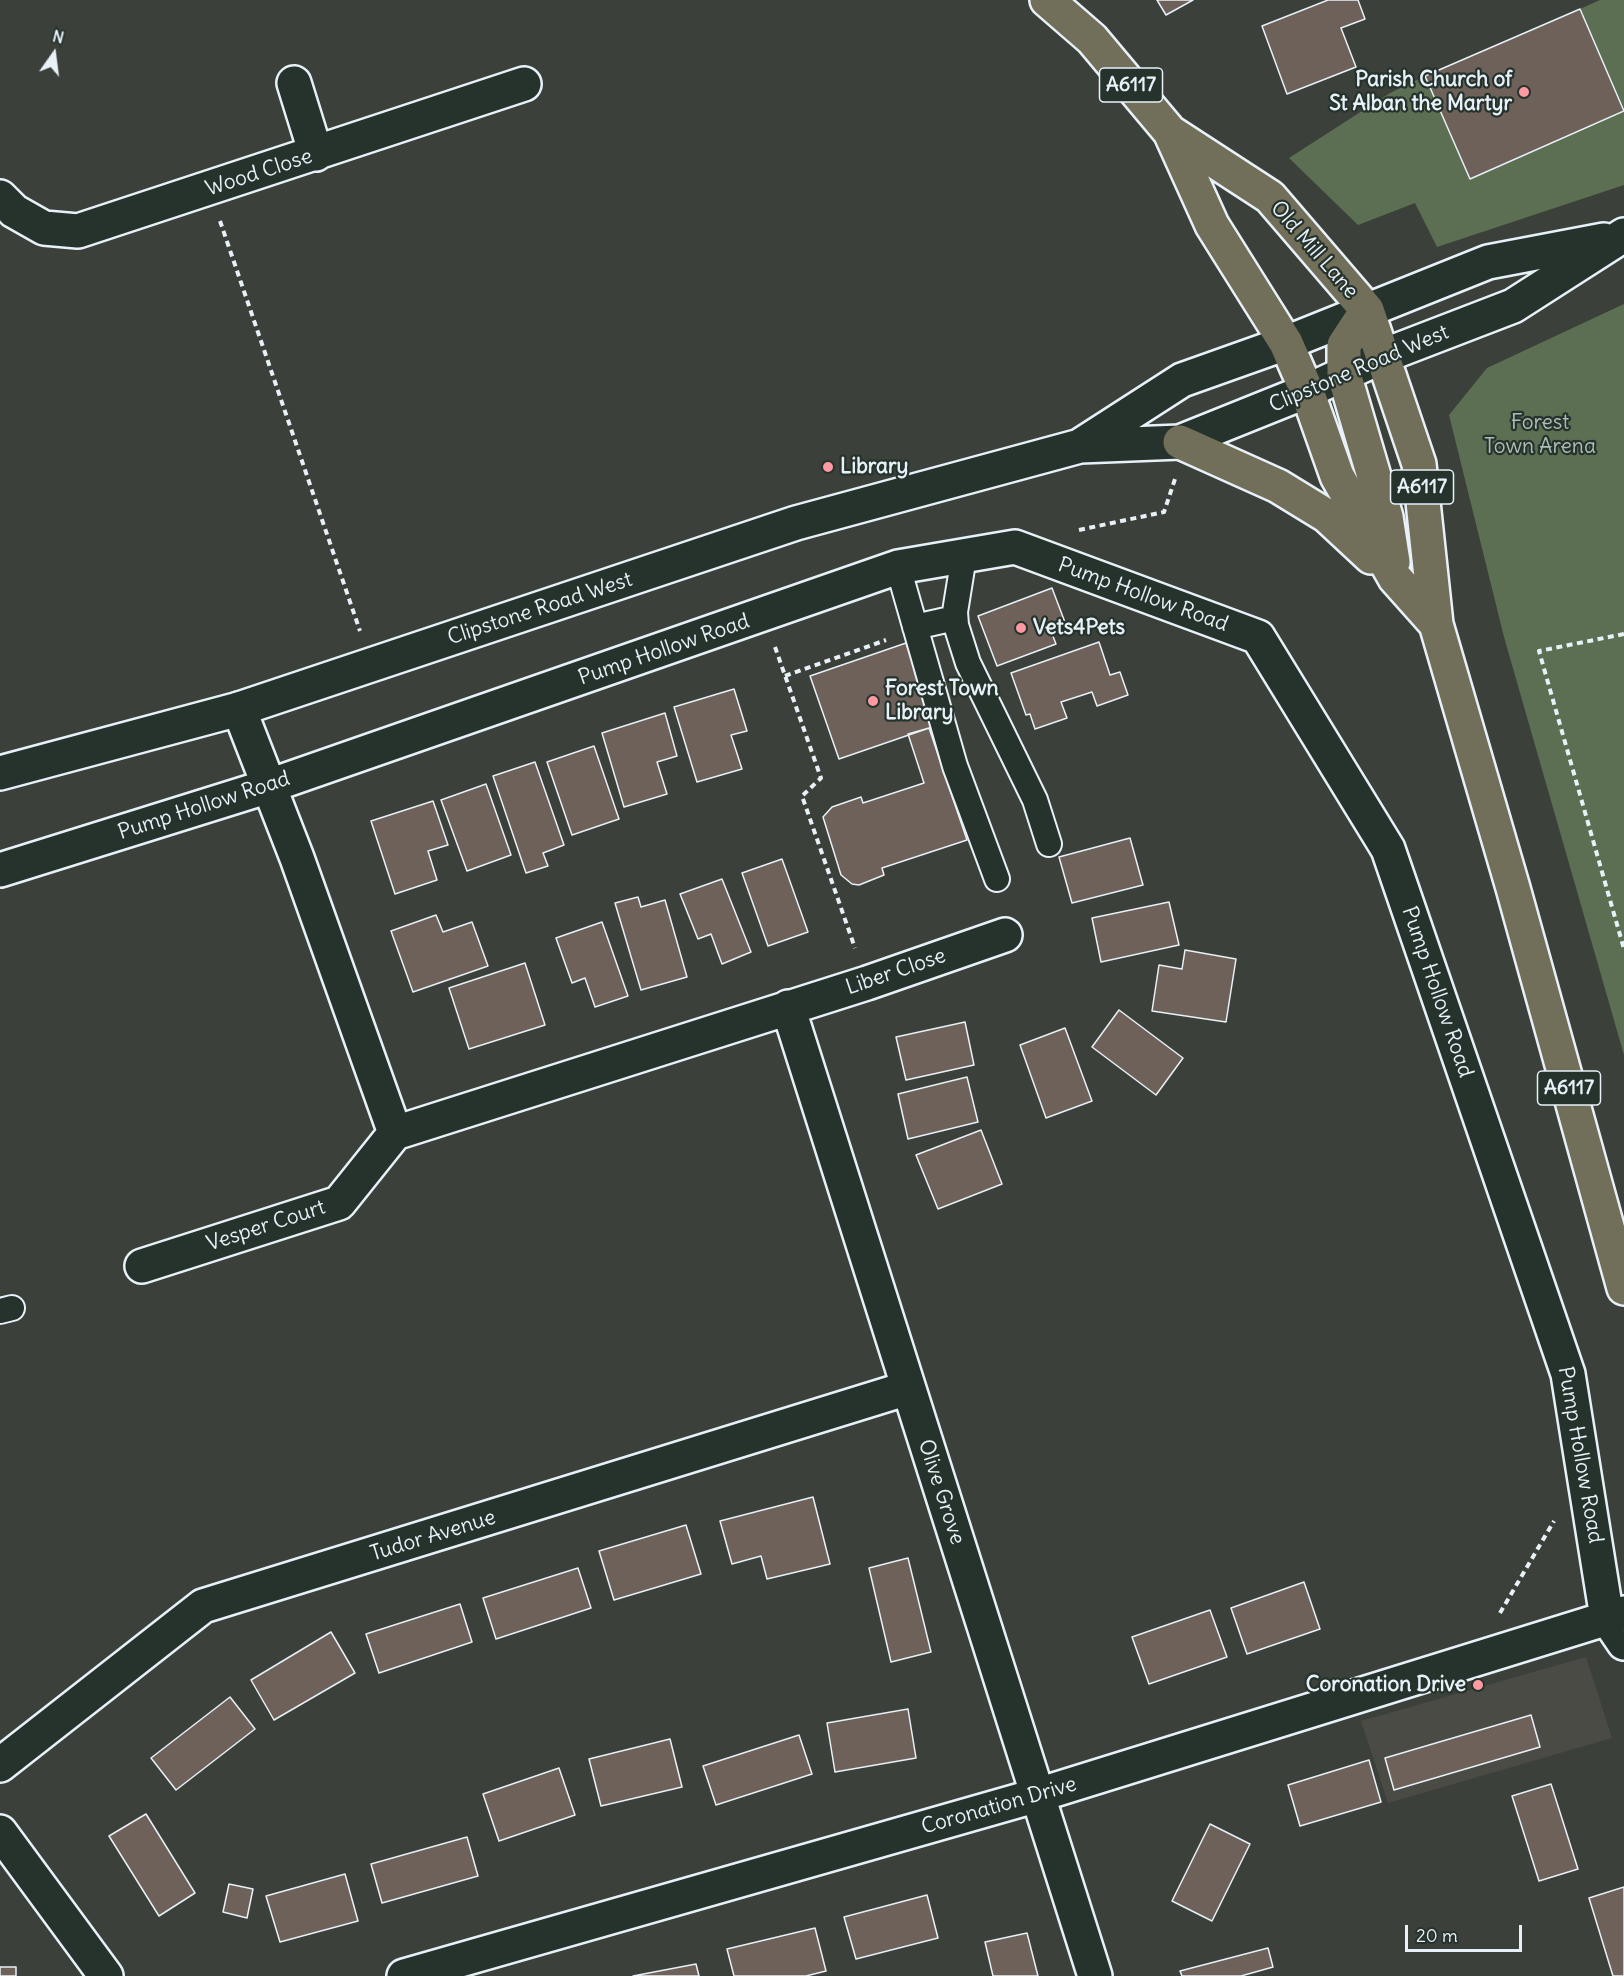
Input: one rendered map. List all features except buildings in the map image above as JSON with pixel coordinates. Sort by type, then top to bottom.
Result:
[{"type":"main road","name":"Old Mill Lane","points":[[1047,0],[1092,39],[1170,132],[1212,225],[1286,343]]},
{"type":"main road","name":"Old Mill Lane","points":[[1170,132],[1269,197],[1367,310]]},
{"type":"main road","name":"A6117","points":[[1367,310],[1419,464],[1436,624],[1513,888],[1624,1288]]},
{"type":"main road","points":[[1367,310],[1344,345],[1344,374],[1386,517],[1395,578]]},
{"type":"main road","name":"A6117","points":[[1286,343],[1307,391],[1337,476],[1395,578],[1436,624]]},
{"type":"main road","points":[[1180,442],[1278,486],[1327,516],[1395,578]]},
{"type":"street","points":[[294,83],[316,154]]},
{"type":"street","name":"Wood Close","points":[[0,197],[14,211],[44,228],[78,231],[524,84]]},
{"type":"street","name":"Clipstone Road West","points":[[1080,446],[1182,380],[1286,343],[1488,262],[1622,236]]},
{"type":"street","name":"Clipstone Road West","points":[[0,773],[239,709],[796,523],[1080,446],[1180,442],[1307,391],[1383,356],[1513,306],[1622,236]]},
{"type":"street","name":"Pump Hollow Road","points":[[0,870],[269,786],[898,567],[1015,547],[1258,637],[1388,849],[1568,1374],[1584,1471],[1618,1625]]},
{"type":"street","points":[[239,709],[395,1133]]},
{"type":"street","name":"Liber Close","points":[[395,1133],[867,983],[1005,935]]},
{"type":"street","name":"Olive Grove","points":[[788,1007],[1095,1976]]},
{"type":"street","name":"Vesper Court","points":[[142,1266],[339,1203],[395,1133]]},
{"type":"street","name":"Tudor Avenue","points":[[0,1765],[203,1606],[908,1388]]},
{"type":"street","name":"Coronation Drive","points":[[404,1976],[1038,1795],[1472,1660],[1618,1625]]},
{"type":"street","points":[[0,1832],[106,1976]]},
{"type":"lane","points":[[963,555],[955,618],[968,663],[1035,800],[1049,844]]},
{"type":"lane","points":[[898,567],[955,766],[997,879]]},
{"type":"lane","points":[[915,627],[955,618]]},
{"type":"path","points":[[209,189],[372,665]]},
{"type":"path","points":[[1053,561],[1061,534],[1164,512],[1176,476]]},
{"type":"path","points":[[764,615],[821,778],[802,796],[867,983]]},
{"type":"path","points":[[1624,634],[1539,651],[1624,949]]},
{"type":"path","points":[[785,676],[891,638]]},
{"type":"path","points":[[1472,1660],[1584,1471]]},
{"type":"shaded area","points":[[1586,1657],[1612,1738],[1388,1803],[1361,1721]]},
{"type":"green space","points":[[1600,0],[1624,0],[1624,108],[1580,9]]},
{"type":"green space","points":[[1425,76],[1470,179],[1624,111],[1624,185],[1437,247],[1415,203],[1358,225],[1289,158],[1390,93]]},
{"type":"green space","name":"Forest Town Arena","points":[[1624,304],[1624,1055],[1504,637],[1449,415],[1487,368]]},
{"type":"place","name":"Parish Church of St Alban the Martyr","points":[[1524,92]]},
{"type":"place","name":"Library","points":[[828,467]]},
{"type":"place","name":"Vets4Pets","points":[[1021,628]]},
{"type":"place","name":"Forest Town Library","points":[[873,701]]},
{"type":"place","name":"Coronation Drive","points":[[1478,1685]]}]
